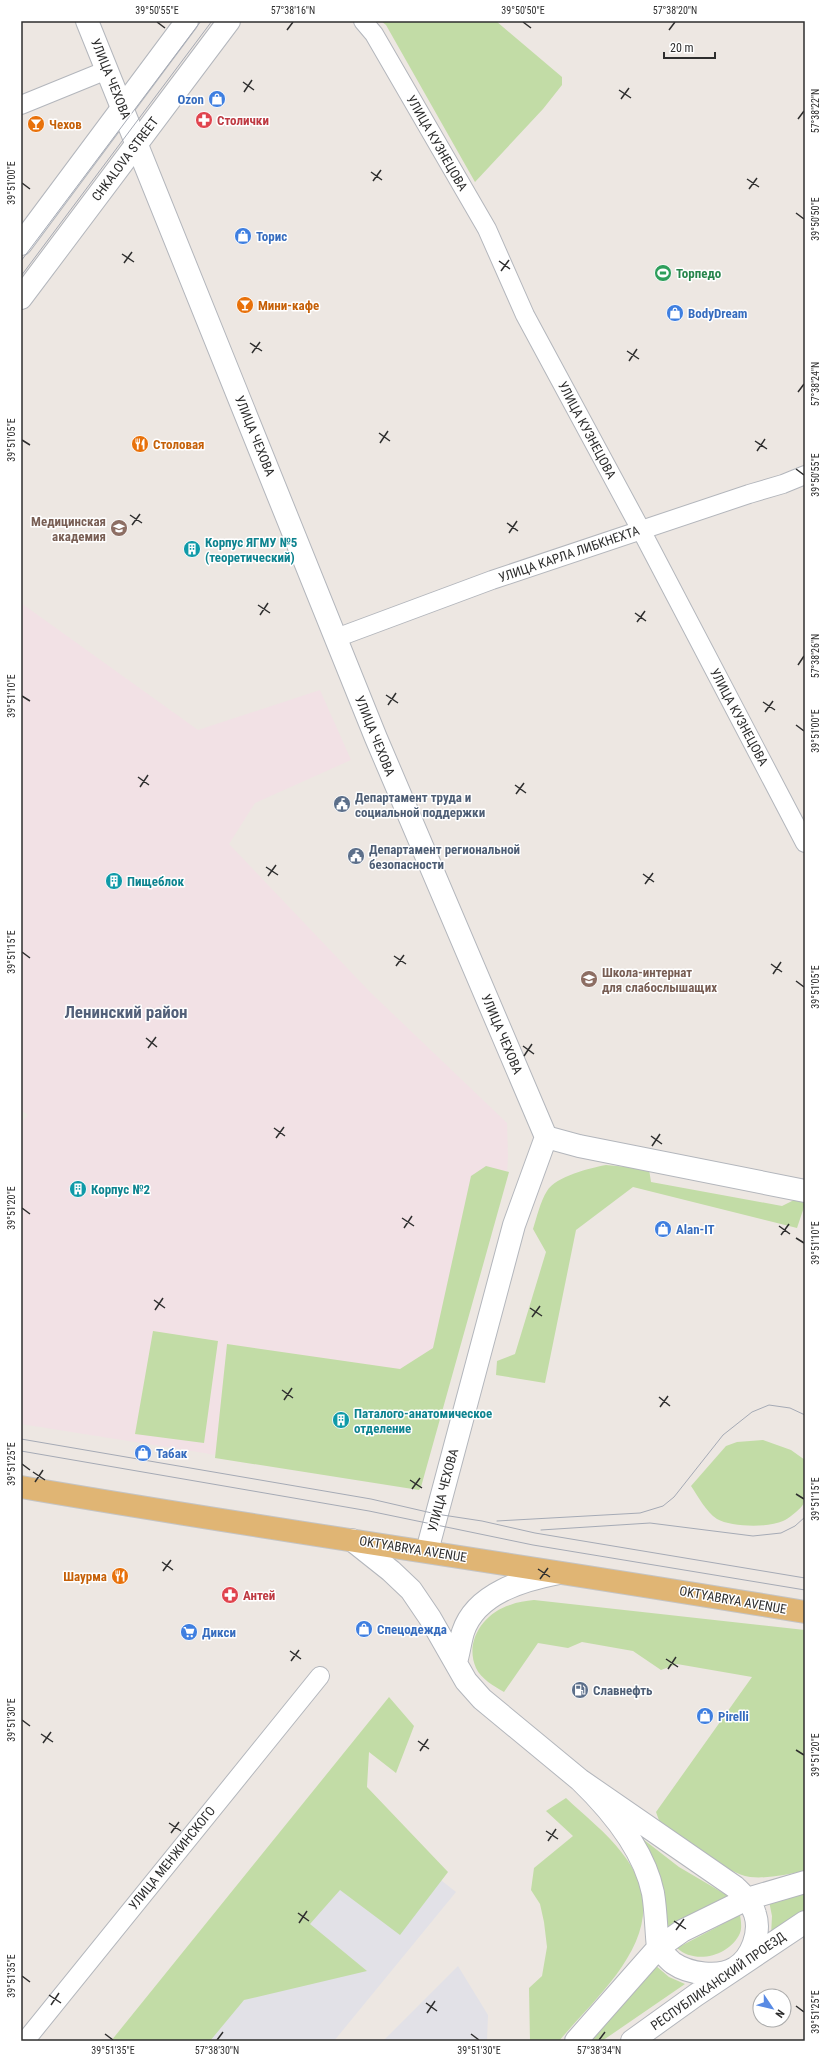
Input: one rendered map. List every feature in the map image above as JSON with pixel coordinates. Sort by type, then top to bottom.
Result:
[{"type":"main road","name":"УЛИЦА ЧЕХОВА","points":[[87,21],[376,738],[546,1137],[514,1225],[427,1551]]},
{"type":"main road","points":[[21,244],[187,21]]},
{"type":"main road","name":"CHKALOVA STREET","points":[[21,298],[229,21]]},
{"type":"main road","points":[[546,1137],[578,1146],[805,1191]]},
{"type":"main road","name":"OKTYABRYA AVENUE","points":[[21,1486],[352,1540],[564,1572],[805,1612]]},
{"type":"main road","points":[[352,1540],[391,1571],[410,1590],[430,1618],[466,1681],[482,1699],[580,1780],[735,1887],[747,1899],[755,1914],[757,1935],[748,1955],[736,1968],[720,1973],[705,1973],[688,1970],[674,1963],[658,1948],[654,1899],[646,1869],[632,1844],[599,1799],[580,1780]]},
{"type":"main road","points":[[456,1662],[463,1632],[469,1619],[481,1605],[498,1593],[527,1580],[564,1572]]},
{"type":"main road","points":[[576,2041],[658,1948],[682,1931],[747,1899],[805,1882]]},
{"type":"main road","name":"РЕСПУБЛИКАНСКИЙ ПРОЕЗД","points":[[632,2041],[736,1968],[805,1922]]},
{"type":"street","name":"УЛИЦА КУЗНЕЦОВА","points":[[363,21],[374,34],[487,229],[525,315],[641,530],[805,843]]},
{"type":"street","points":[[21,105],[107,70]]},
{"type":"street","name":"УЛИЦА КАРЛА ЛИБКНЕХТА","points":[[336,638],[492,580],[805,475]]},
{"type":"street","name":"УЛИЦА МЕНЖИНСКОГО","points":[[25,2041],[320,1676]]},
{"type":"shaded area","points":[[21,603],[198,730],[320,690],[351,760],[255,803],[229,844],[370,992],[507,1123],[507,1173],[419,1487],[21,1424],[21,1123],[28,1115],[21,1110]]},
{"type":"shaded area","points":[[362,1818],[456,1892],[334,2041],[178,2041]]},
{"type":"shaded area","points":[[458,1966],[488,2015],[487,2041],[383,2041]]},
{"type":"green space","points":[[381,21],[496,21],[562,77],[562,85],[543,109],[475,182],[386,25]]},
{"type":"green space","points":[[606,1165],[649,1169],[651,1182],[782,1206],[796,1199],[805,1204],[797,1228],[633,1187],[576,1230],[545,1383],[496,1375],[497,1361],[515,1354],[546,1252],[533,1229],[547,1191],[558,1181],[566,1177]]},
{"type":"green space","points":[[486,1166],[509,1172],[419,1490],[215,1458],[227,1344],[400,1369],[433,1348],[471,1176]]},
{"type":"green space","points":[[153,1331],[218,1341],[204,1443],[135,1434]]},
{"type":"green space","points":[[763,1440],[791,1450],[805,1460],[806,1491],[802,1506],[785,1520],[768,1525],[750,1526],[731,1524],[717,1519],[706,1508],[691,1486],[726,1446],[737,1442]]},
{"type":"green space","points":[[534,1600],[805,1630],[805,1871],[764,1877],[750,1877],[740,1874],[716,1862],[660,1823],[656,1812],[752,1677],[677,1664],[661,1670],[633,1651],[582,1642],[568,1648],[538,1643],[504,1692],[484,1679],[478,1672],[473,1658],[475,1638],[479,1629],[492,1614],[516,1603]]},
{"type":"green space","points":[[389,1697],[414,1726],[396,1773],[369,1752],[367,1787],[448,1872],[400,1935],[340,1890],[310,1924],[367,1971],[244,2000],[210,2041],[111,2041]]},
{"type":"green space","points":[[566,1798],[616,1845],[638,1880],[643,1906],[640,1931],[630,1954],[614,1977],[596,2000],[559,2041],[530,2041],[529,1988],[542,1976],[547,1947],[540,1904],[531,1890],[534,1868],[573,1836],[546,1811]]},
{"type":"green space","points":[[639,1836],[679,1867],[730,1897],[665,1933],[663,1893],[657,1872]]},
{"type":"green space","points":[[805,1892],[805,1911],[771,1935],[772,1916],[769,1901]]},
{"type":"green space","points":[[740,1915],[740,1933],[735,1941],[720,1952],[712,1956],[702,1957],[684,1953],[677,1948]]},
{"type":"green space","points":[[655,1965],[669,1977],[685,1984],[602,2041],[590,2041]]},
{"type":"tram line","points":[[21,261],[201,21]]},
{"type":"tram line","points":[[21,276],[212,21]]},
{"type":"tram line","points":[[497,1521],[640,1513],[663,1506],[674,1497],[723,1435],[752,1412],[769,1405],[790,1408],[805,1415]]},
{"type":"tram line","points":[[21,1439],[371,1499],[436,1514],[482,1521],[535,1533],[805,1578]]},
{"type":"tram line","points":[[21,1451],[369,1511],[533,1545],[805,1590]]},
{"type":"tram line","points":[[541,1530],[650,1523],[753,1536],[781,1533],[795,1526],[805,1517]]},
{"type":"place","name":"Ozon","points":[[217,99]]},
{"type":"place","name":"Столички","points":[[204,120]]},
{"type":"place","name":"Чехов","points":[[36,124]]},
{"type":"place","name":"Торис","points":[[243,236]]},
{"type":"place","name":"Торпедо","points":[[663,273]]},
{"type":"place","name":"Мини-кафе","points":[[245,305]]},
{"type":"place","name":"BodyDream","points":[[675,313]]},
{"type":"place","name":"Столовая","points":[[140,444]]},
{"type":"place","name":"Медицинская академия","points":[[119,528]]},
{"type":"place","name":"Корпус ЯГМУ №5 (теоретический)","points":[[192,549]]},
{"type":"place","name":"Департамент труда и социальной поддержки","points":[[342,804]]},
{"type":"place","name":"Департамент региональной безопасности","points":[[356,856]]},
{"type":"place","name":"Пищеблок","points":[[114,881]]},
{"type":"place","name":"Школа-интернат для слабослышащих","points":[[589,979]]},
{"type":"place","name":"Корпус №2","points":[[78,1189]]},
{"type":"place","name":"Alan-IT","points":[[663,1229]]},
{"type":"place","name":"Паталого-анатомическое отделение","points":[[341,1420]]},
{"type":"place","name":"Табак","points":[[143,1453]]},
{"type":"place","name":"Шаурма","points":[[120,1576]]},
{"type":"place","name":"Антей","points":[[230,1595]]},
{"type":"place","name":"Спецодежда","points":[[364,1629]]},
{"type":"place","name":"Дикси","points":[[189,1632]]},
{"type":"place","name":"Славнефть","points":[[580,1690]]},
{"type":"place","name":"Pirelli","points":[[705,1716]]},
{"type":"district","name":"Ленинский район","points":[[126,1012]]}]
